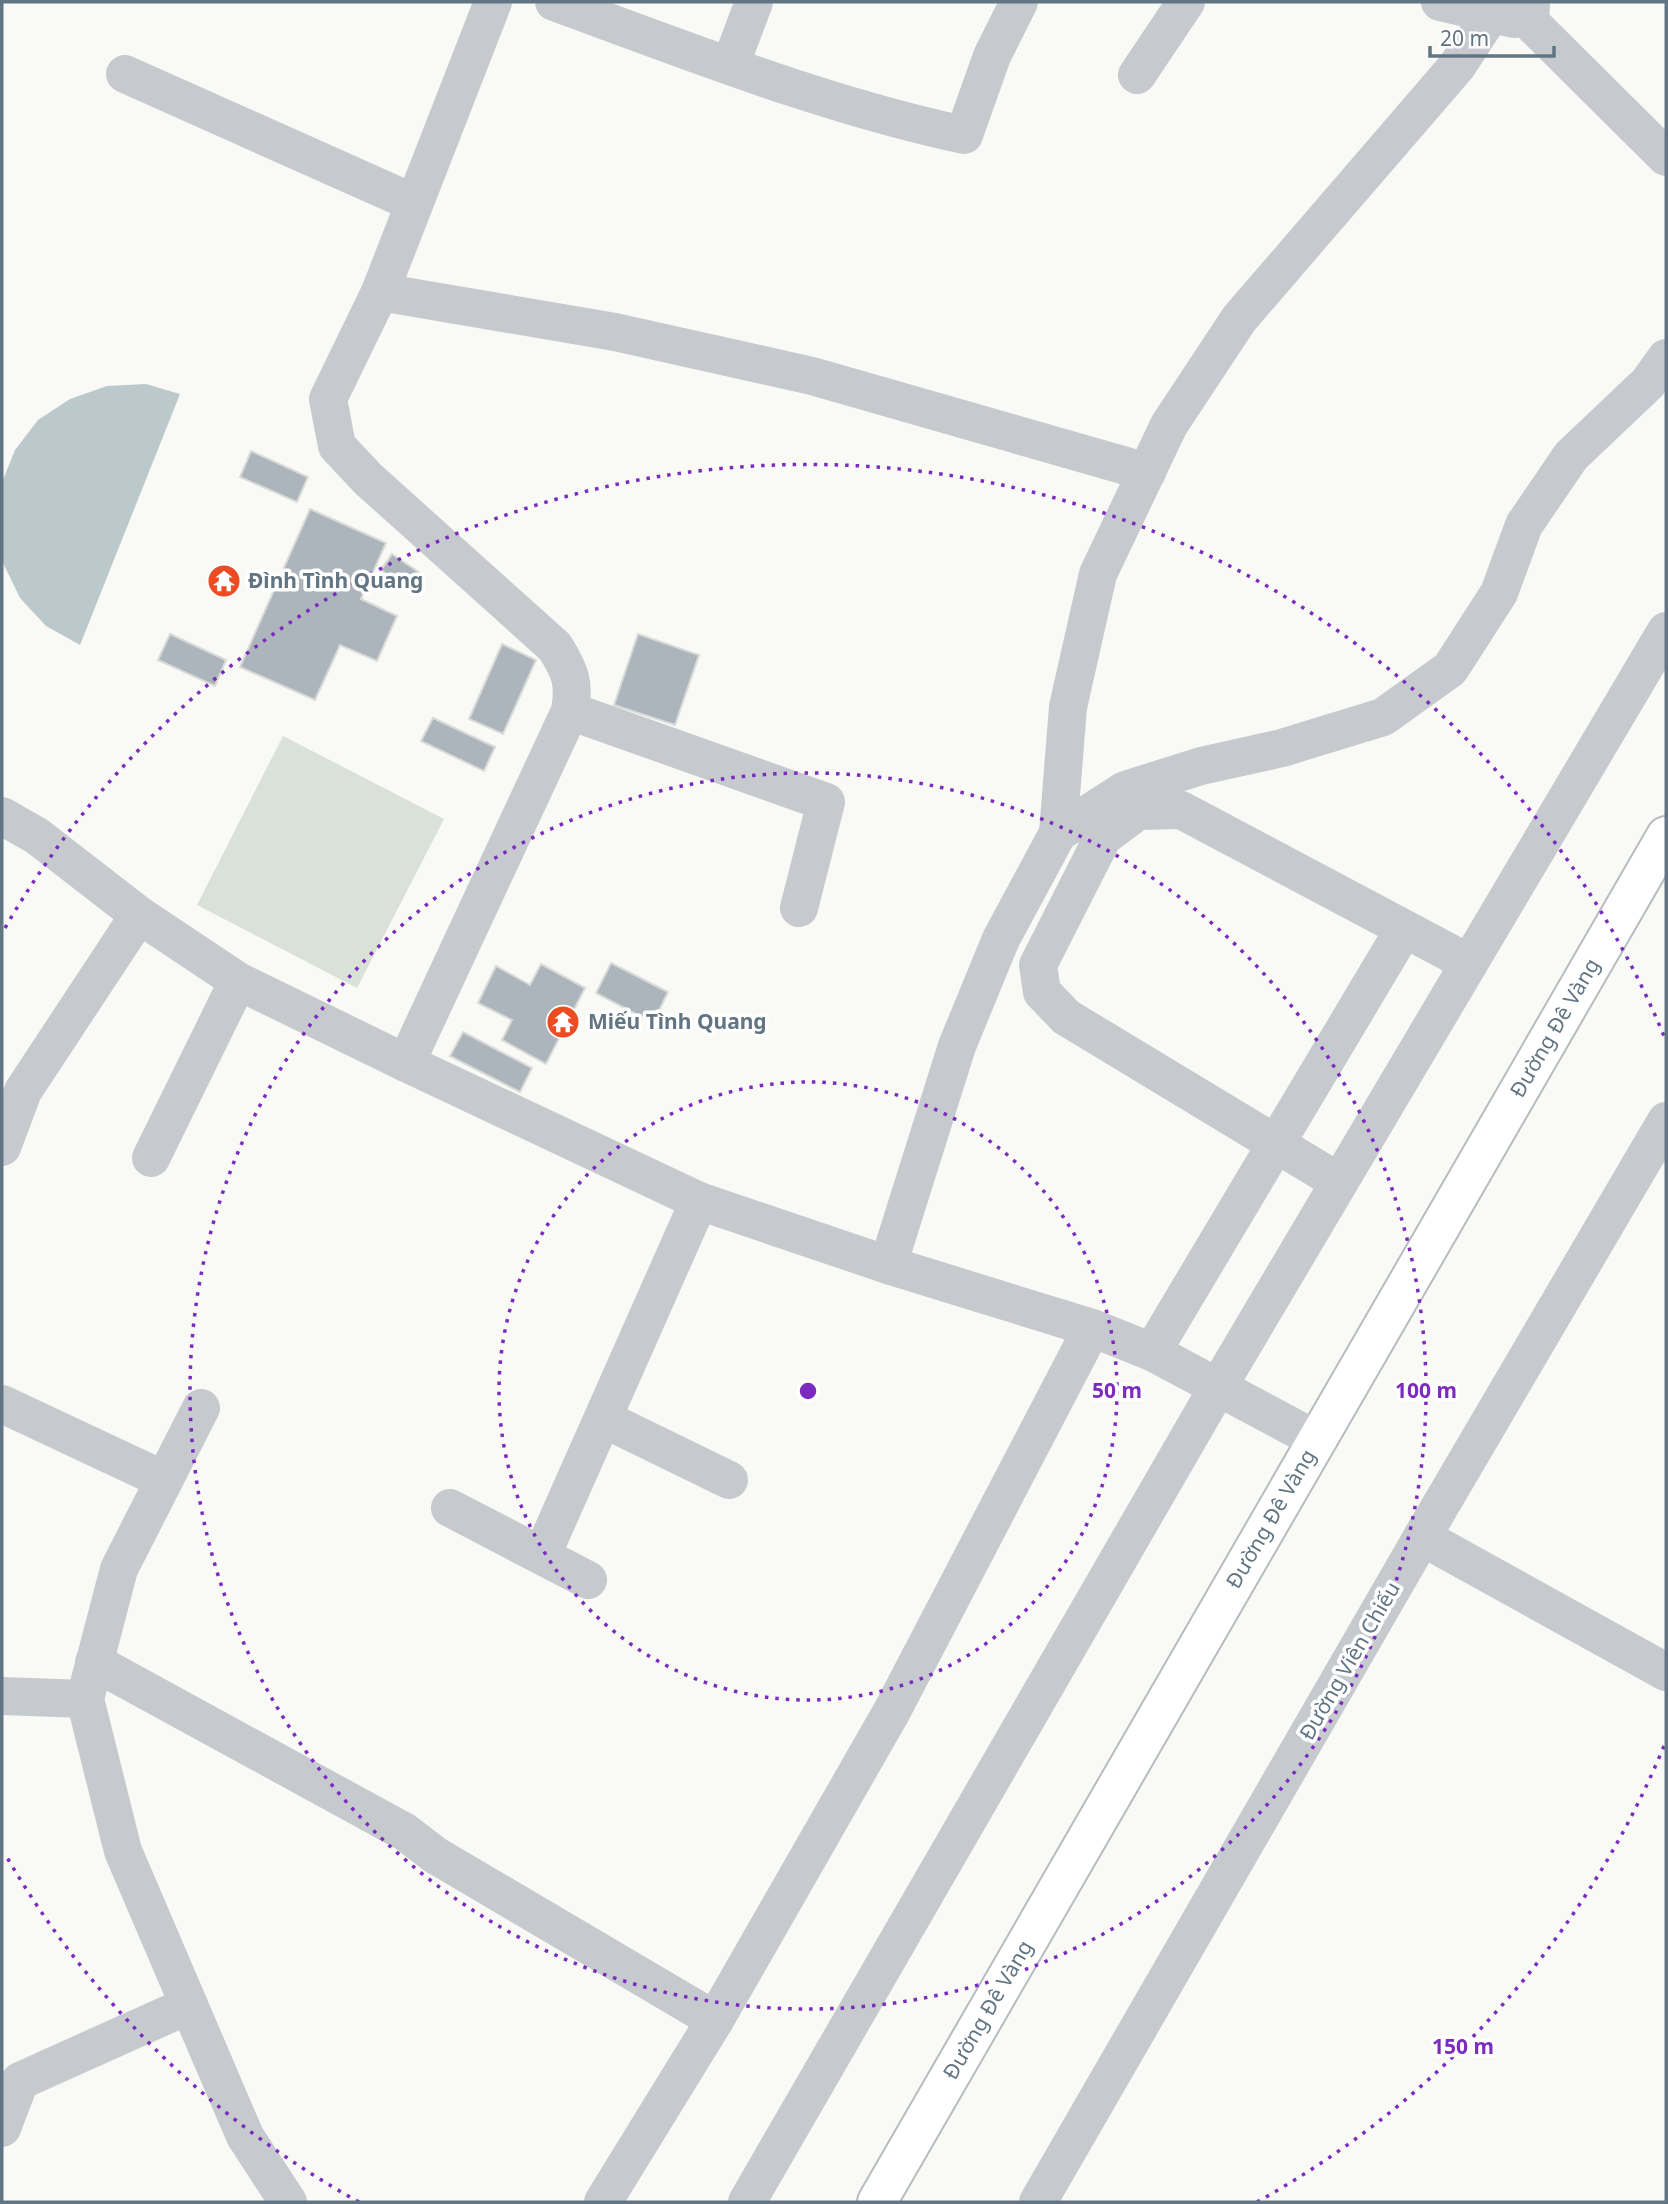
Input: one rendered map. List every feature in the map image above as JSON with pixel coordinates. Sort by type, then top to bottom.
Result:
[{"type":"main road","name":"Đường Đê Vàng","points":[[877,2202],[1666,836]]},
{"type":"street","points":[[406,1063],[570,711],[574,691],[568,668],[555,648],[368,479],[337,446],[328,399],[380,292],[493,2]]},
{"type":"street","points":[[554,2],[730,66],[903,122],[964,135],[992,56],[1019,2]]},
{"type":"street","points":[[730,66],[754,2]]},
{"type":"street","points":[[1137,75],[1185,2]]},
{"type":"street","points":[[1440,2],[1490,14],[1531,12],[1666,157]]},
{"type":"street","points":[[888,1265],[957,1046],[1001,939],[1058,833],[1068,707],[1098,575],[1169,425],[1239,319],[1457,66],[1490,14]]},
{"type":"street","points":[[125,74],[415,203]]},
{"type":"street","points":[[380,292],[615,332],[812,376],[1147,472]]},
{"type":"street","points":[[1058,833],[1125,790],[1201,766],[1282,748],[1383,718],[1450,669],[1499,593],[1524,525],[1571,456],[1648,383],[1666,358]]},
{"type":"street","points":[[747,2202],[1218,1387],[1666,631]]},
{"type":"street","points":[[570,711],[826,802],[799,908]]},
{"type":"street","points":[[1339,1182],[1066,1017],[1042,992],[1038,965],[1103,837],[1138,811],[1181,810],[1469,963]]},
{"type":"street","points":[[2,816],[37,836],[139,915],[239,981],[406,1063],[699,1201],[888,1265],[1092,1328],[1152,1352],[1317,1440]]},
{"type":"street","points":[[2,1147],[13,1087],[139,915]]},
{"type":"street","points":[[1152,1352],[1404,929]]},
{"type":"street","points":[[151,1158],[239,981]]},
{"type":"street","name":"Đường Viên Chiếu","points":[[1038,2202],[1666,1121]]},
{"type":"street","points":[[542,1555],[699,1201]]},
{"type":"street","points":[[603,2202],[715,2020],[892,1712],[1092,1328]]},
{"type":"street","points":[[2,1404],[164,1480]]},
{"type":"street","points":[[201,1408],[119,1569],[85,1699],[123,1851],[245,2136],[288,2202]]},
{"type":"street","points":[[604,1419],[729,1480]]},
{"type":"street","points":[[450,1508],[588,1580]]},
{"type":"street","points":[[1422,1537],[1666,1672]]},
{"type":"street","points":[[94,1662],[405,1832],[435,1855],[715,2020]]},
{"type":"street","points":[[2,1696],[85,1699]]},
{"type":"street","points":[[2,2128],[11,2078],[189,2005]]},
{"type":"shaded area","points":[[146,384],[180,394],[80,645],[46,626],[20,598],[3,563],[2,482],[15,450],[38,420],[70,399],[107,386]]},
{"type":"shaded area","points":[[283,736],[444,819],[357,988],[197,905]]},
{"type":"building","points":[[251,451],[308,477],[297,502],[240,477]]},
{"type":"building","points":[[310,509],[386,543],[361,599],[397,616],[377,661],[340,645],[315,700],[240,667]]},
{"type":"building","points":[[392,554],[423,575],[412,591],[381,570]]},
{"type":"building","points":[[170,634],[226,660],[215,686],[158,660]]},
{"type":"building","points":[[638,634],[699,655],[675,725],[614,705]]},
{"type":"building","points":[[502,644],[536,660],[503,734],[469,719]]},
{"type":"building","points":[[433,718],[495,747],[484,771],[421,741]]},
{"type":"building","points":[[611,963],[668,992],[653,1023],[596,993]]},
{"type":"building","points":[[541,964],[585,988],[546,1064],[502,1040],[512,1020],[478,1003],[496,966],[530,985]]},
{"type":"building","points":[[463,1032],[532,1068],[520,1092],[450,1056]]},
{"type":"place","name":"Đình Tình Quang","points":[[224,581]]},
{"type":"place","name":"Miếu Tình Quang","points":[[563,1022]]}]
